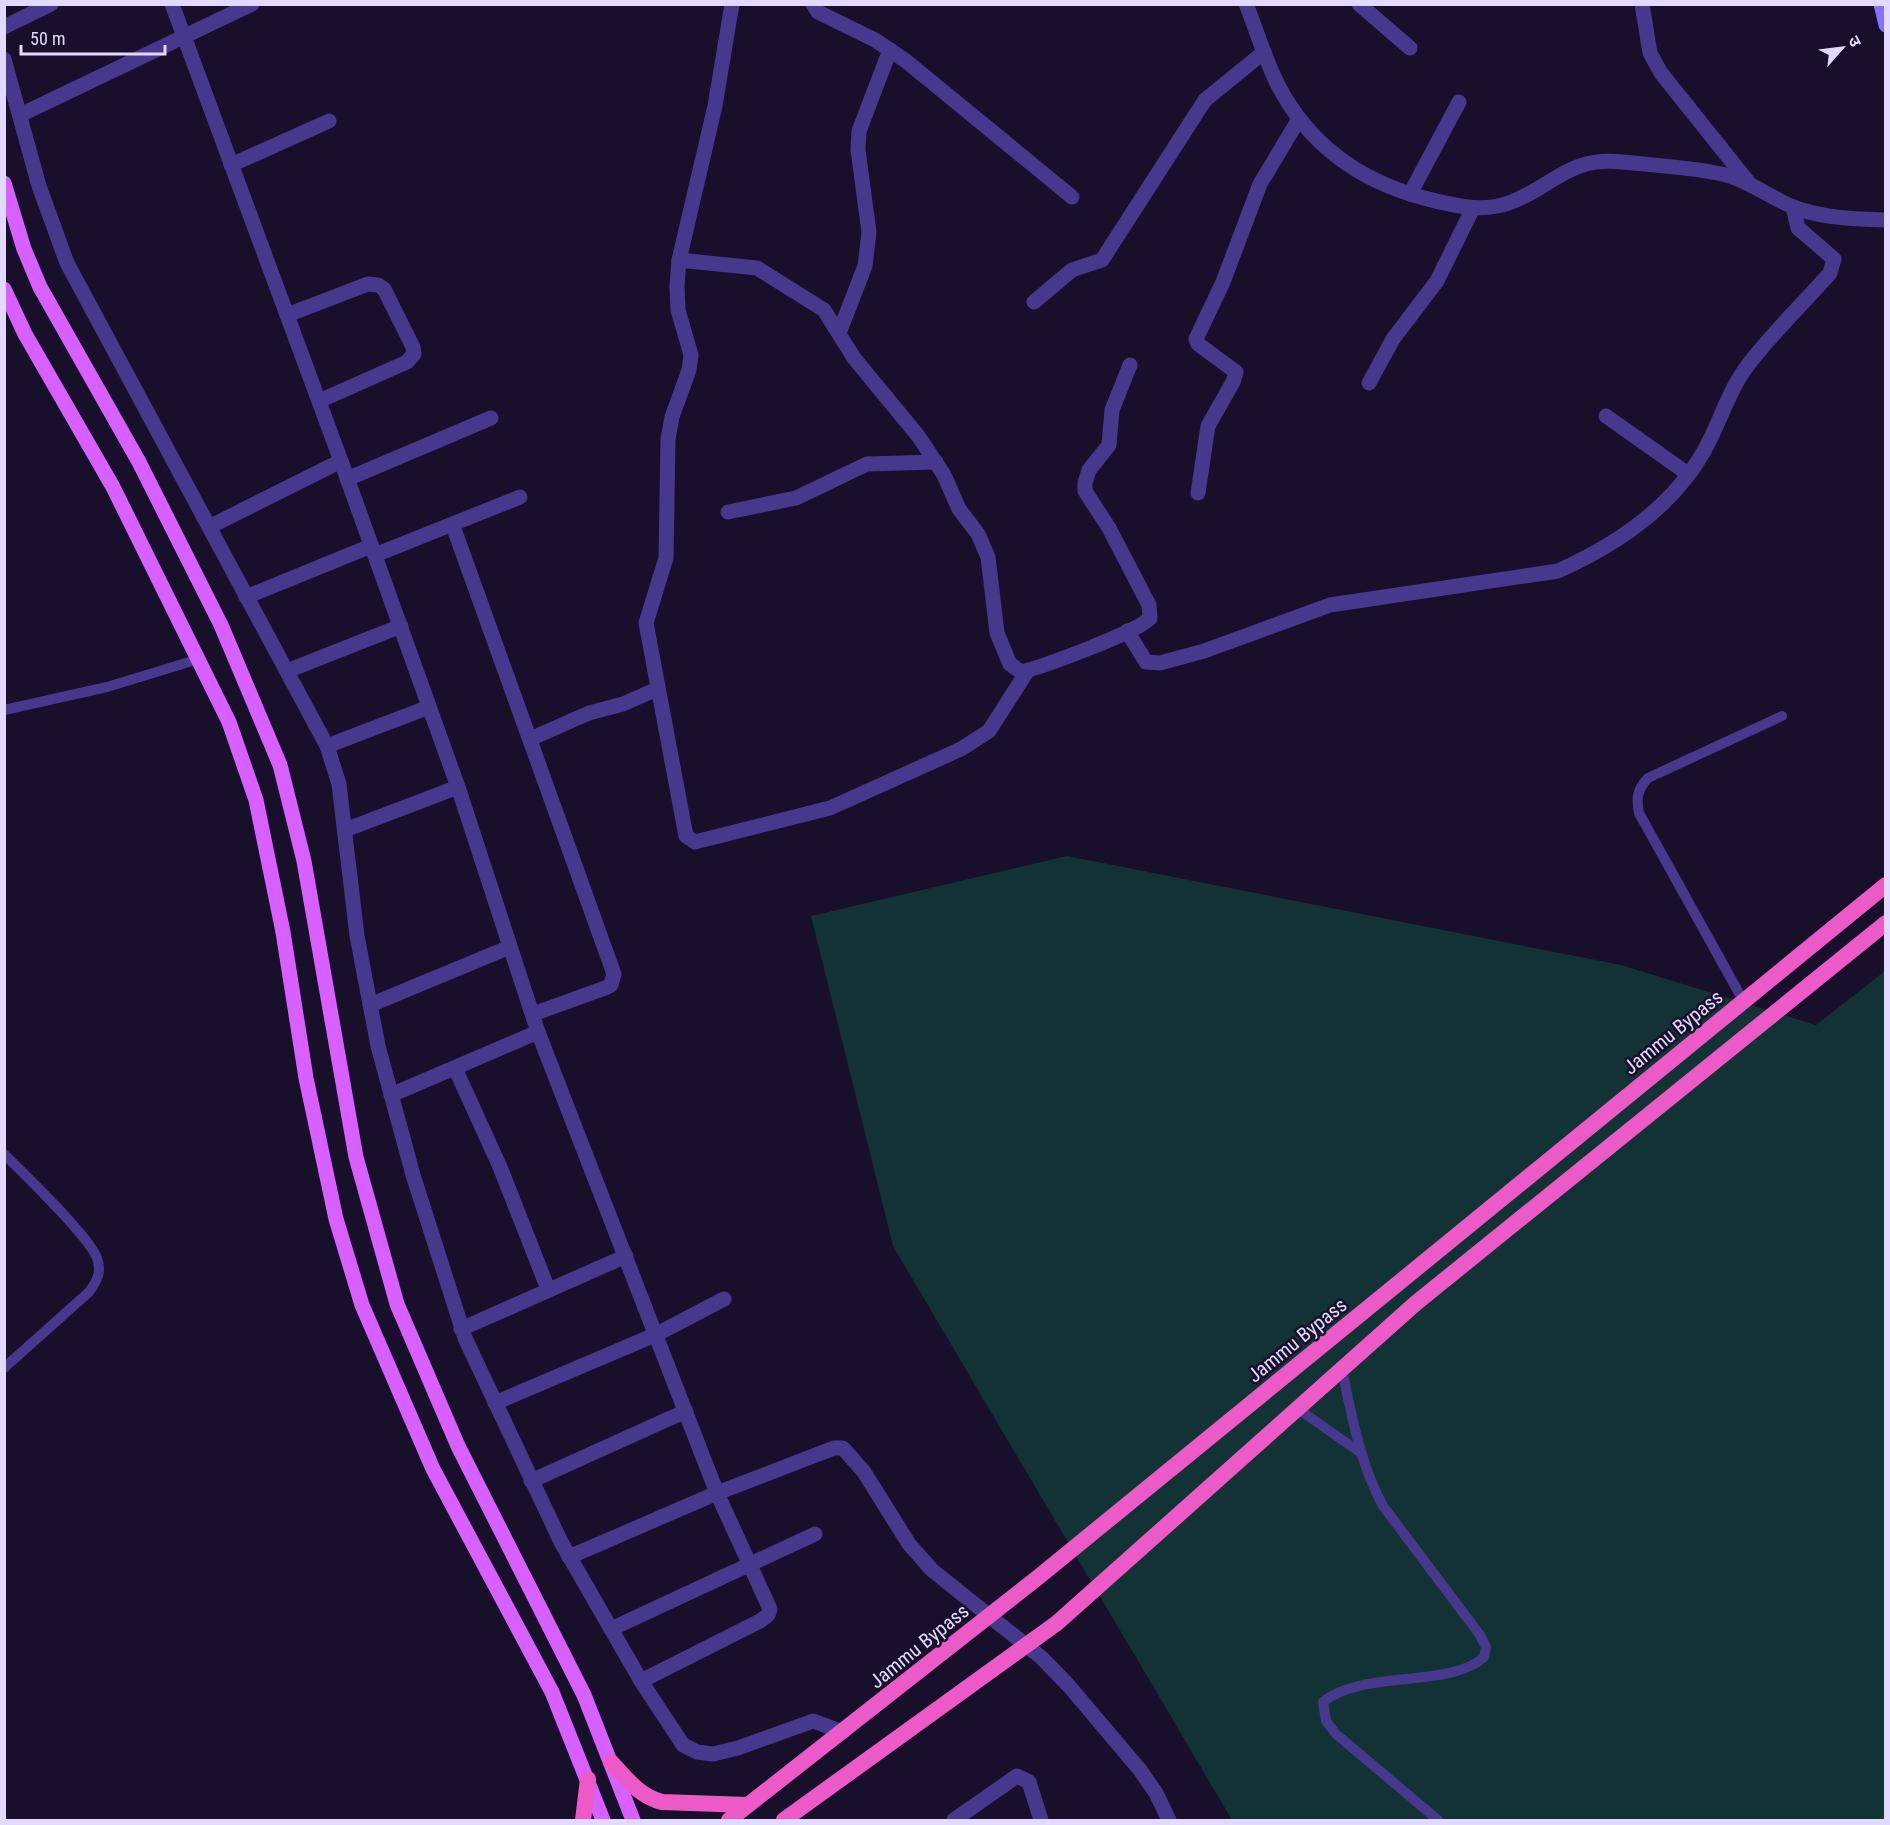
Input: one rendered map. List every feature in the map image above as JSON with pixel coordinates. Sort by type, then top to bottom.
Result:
[{"type":"highway","name":"Jammu Bypass","points":[[729,1821],[1036,1579],[1886,885]]},
{"type":"highway","points":[[784,1821],[1057,1623],[1416,1303],[1886,923]]},
{"type":"highway","points":[[611,1762],[637,1790],[649,1798],[663,1802],[748,1805]]},
{"type":"highway","points":[[583,1821],[588,1779]]},
{"type":"main road","points":[[1881,4],[1886,25]]},
{"type":"main road","points":[[4,183],[32,269],[139,462],[211,605],[236,658],[280,765],[304,861],[356,1157],[397,1304],[458,1446],[567,1658],[633,1821]]},
{"type":"main road","points":[[4,289],[24,334],[113,487],[229,722],[256,800],[283,932],[306,1078],[336,1219],[362,1305],[433,1469],[552,1692],[603,1821]]},
{"type":"street","points":[[4,27],[51,4]]},
{"type":"street","points":[[172,4],[401,626],[458,787],[538,1032],[717,1493],[768,1601],[768,1615],[641,1681]]},
{"type":"street","points":[[20,115],[252,4]]},
{"type":"street","points":[[732,4],[715,106],[679,260],[676,285],[678,310],[691,355],[689,370],[672,417],[668,439],[666,558],[646,623],[652,691],[686,836],[695,842],[830,808],[961,749],[989,731],[1028,670]]},
{"type":"street","points":[[813,4],[819,12],[890,50],[1072,197]]},
{"type":"street","points":[[1246,4],[1277,84],[1299,119],[1337,157],[1357,172],[1410,194],[1473,208],[1510,203],[1575,166],[1596,160],[1727,175],[1750,183],[1793,207],[1886,220]]},
{"type":"street","points":[[1359,4],[1410,48]]},
{"type":"street","points":[[1642,4],[1650,53],[1661,73],[1750,183]]},
{"type":"street","points":[[839,333],[865,266],[869,232],[858,150],[859,131],[890,50]]},
{"type":"street","points":[[1034,302],[1071,270],[1102,260],[1205,100],[1264,51]]},
{"type":"street","points":[[4,59],[39,186],[67,263],[327,746],[339,784],[357,936],[370,1005],[391,1095],[413,1174],[461,1329],[531,1481],[569,1557],[641,1681],[674,1735],[683,1745],[697,1752],[713,1754],[738,1748],[813,1721],[843,1732]]},
{"type":"street","points":[[1410,194],[1459,102]]},
{"type":"street","points":[[1198,493],[1208,426],[1233,382],[1236,372],[1204,349],[1196,339],[1223,282],[1260,184],[1299,119]]},
{"type":"street","points":[[231,165],[329,121]]},
{"type":"street","points":[[1128,631],[1146,662],[1160,663],[1204,651],[1330,605],[1442,586],[1558,571],[1586,559],[1650,517],[1668,500],[1704,451],[1731,392],[1748,366],[1830,273],[1834,265],[1830,253],[1798,228],[1793,207]]},
{"type":"street","points":[[1369,383],[1393,339],[1437,281],[1473,208]]},
{"type":"street","points":[[679,260],[757,268],[824,310],[854,358],[919,437],[936,462],[959,509],[985,547],[997,633],[1015,670],[1028,670],[1128,631],[1150,618],[1149,605],[1109,528],[1088,499],[1084,483],[1089,470],[1109,444],[1112,410],[1130,365]]},
{"type":"street","points":[[287,315],[368,284],[378,285],[384,289],[413,347],[414,354],[407,362],[319,401]]},
{"type":"street","points":[[1606,416],[1688,474]]},
{"type":"street","points":[[347,479],[491,418]]},
{"type":"street","points":[[209,527],[341,461]]},
{"type":"street","points":[[728,512],[796,498],[867,464],[936,462]]},
{"type":"street","points":[[246,597],[373,550],[453,526],[520,497]]},
{"type":"street","points":[[453,526],[614,974],[611,985],[605,988],[533,1014]]},
{"type":"street","points":[[287,671],[401,626]]},
{"type":"street","points":[[530,739],[589,713],[623,704],[652,691]]},
{"type":"street","points":[[327,746],[429,707]]},
{"type":"street","points":[[345,830],[458,787]]},
{"type":"street","points":[[370,1005],[510,947]]},
{"type":"street","points":[[391,1095],[538,1032]]},
{"type":"street","points":[[455,1068],[500,1167],[548,1289]]},
{"type":"street","points":[[461,1329],[626,1256]]},
{"type":"street","points":[[495,1403],[657,1334],[724,1299]]},
{"type":"street","points":[[531,1481],[686,1411]]},
{"type":"street","points":[[569,1557],[717,1493],[809,1457],[834,1448],[848,1451],[904,1536],[932,1570],[1042,1658],[1069,1686],[1140,1770],[1156,1793],[1169,1821]]},
{"type":"street","points":[[611,1629],[815,1534]]},
{"type":"street","points":[[954,1821],[1017,1776],[1029,1782],[1041,1821]]},
{"type":"lane","points":[[4,710],[107,687],[199,659]]},
{"type":"lane","points":[[1744,1002],[1639,813],[1636,800],[1639,788],[1648,778],[1782,716]]},
{"type":"lane","points":[[4,1154],[93,1250],[99,1271],[98,1280],[88,1292],[4,1368]]},
{"type":"lane","points":[[1342,1370],[1367,1474],[1383,1506],[1480,1635],[1486,1647],[1484,1657],[1467,1668],[1348,1689],[1323,1702],[1323,1713],[1336,1734],[1438,1821]]},
{"type":"lane","points":[[1298,1409],[1361,1453]]},
{"type":"green space","points":[[1067,856],[1621,965],[1816,1025],[1885,971],[1885,1820],[1232,1820],[893,1246],[811,916]]}]
